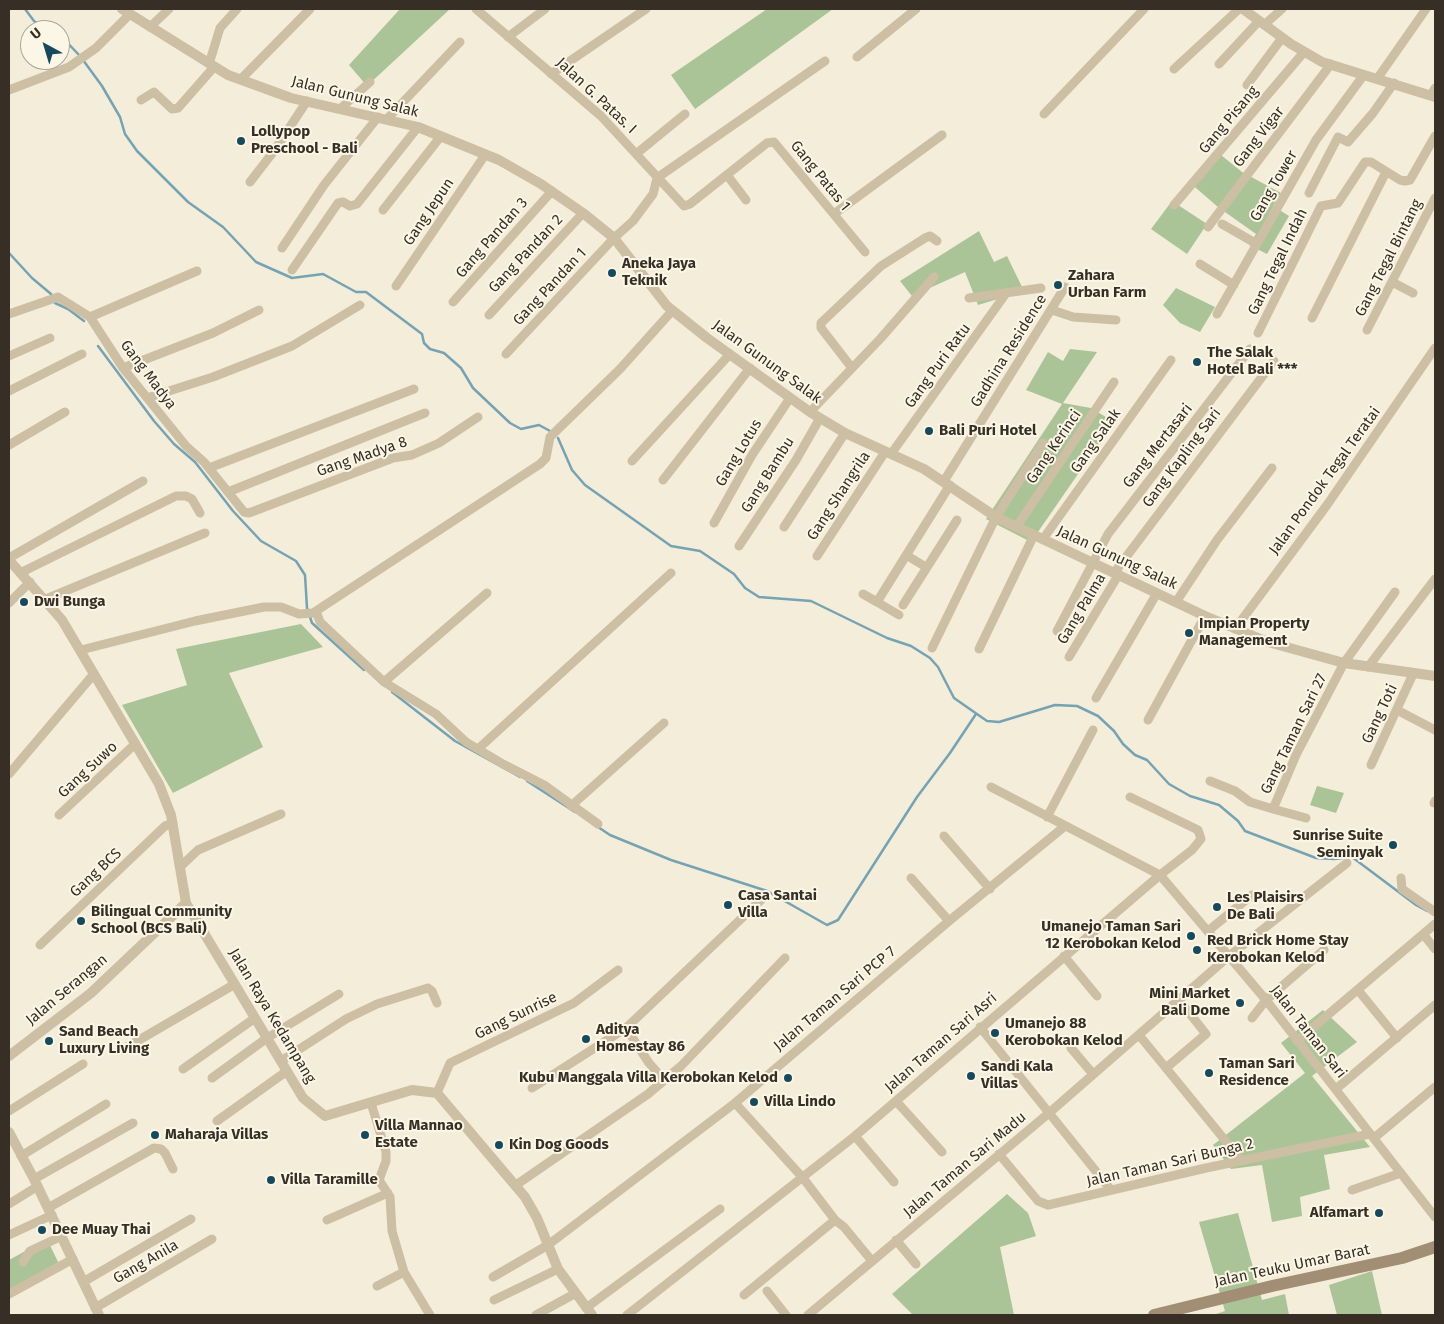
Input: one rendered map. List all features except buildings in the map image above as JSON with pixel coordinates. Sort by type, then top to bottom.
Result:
[{"type":"main road","name":"Jalan Teuku Umar Barat","points":[[1154,1315],[1272,1286],[1386,1262],[1435,1247]]},
{"type":"street","points":[[150,28],[169,9]]},
{"type":"street","points":[[142,100],[154,92],[172,109],[178,108],[212,65],[220,28],[237,9]]},
{"type":"street","points":[[240,79],[310,9]]},
{"type":"street","name":"Jalan G. Patas. I","points":[[476,9],[601,116],[657,178]]},
{"type":"street","points":[[508,37],[546,9]]},
{"type":"street","points":[[551,74],[646,9]]},
{"type":"street","points":[[857,57],[916,9]]},
{"type":"street","points":[[1044,114],[1144,9]]},
{"type":"street","points":[[1174,69],[1239,9]]},
{"type":"street","points":[[1243,9],[1304,52],[1363,76],[1434,94]]},
{"type":"street","points":[[1219,64],[1262,23],[1282,9]]},
{"type":"street","points":[[1377,79],[1426,9]]},
{"type":"street","points":[[9,90],[69,67],[90,54],[125,10]]},
{"type":"street","name":"Jalan Gunung Salak","points":[[125,10],[150,28],[212,65],[240,79],[307,101],[418,127],[506,164],[552,191],[584,213],[614,238],[654,292],[672,311],[790,398],[845,432],[947,483],[996,516],[1235,629],[1289,648],[1344,663],[1435,676]]},
{"type":"street","points":[[1247,84],[1282,38]]},
{"type":"street","points":[[282,248],[324,185],[382,118],[460,42]]},
{"type":"street","name":"Gang Pisang","points":[[1174,205],[1304,52]]},
{"type":"street","points":[[614,238],[646,205],[656,188],[657,178],[825,60]]},
{"type":"street","name":"Gang Vigar","points":[[1208,227],[1331,64]]},
{"type":"street","name":"Gang Tower","points":[[1217,314],[1316,140],[1363,76]]},
{"type":"street","points":[[341,108],[370,82]]},
{"type":"street","points":[[1309,194],[1338,137],[1348,142],[1373,113],[1394,83]]},
{"type":"street","points":[[250,182],[274,151],[307,101]]},
{"type":"street","points":[[636,154],[686,114]]},
{"type":"street","points":[[292,270],[338,203],[343,202],[350,206],[357,204],[418,127]]},
{"type":"street","points":[[834,214],[942,135]]},
{"type":"street","points":[[383,210],[441,136]]},
{"type":"street","name":"Gang Tegal Indah","points":[[1258,333],[1321,206],[1338,203],[1364,162],[1371,162],[1405,182],[1410,180],[1435,136]]},
{"type":"street","name":"Gang Patas 1","points":[[657,178],[686,207],[768,143],[774,142],[865,252]]},
{"type":"street","name":"Gang Jepun","points":[[396,286],[485,155]]},
{"type":"street","points":[[1312,318],[1386,172]]},
{"type":"street","points":[[727,175],[746,200]]},
{"type":"street","name":"Gang Pandan 3","points":[[453,302],[552,191]]},
{"type":"street","name":"Gang Tegal Bintang","points":[[1367,330],[1435,198]]},
{"type":"street","name":"Gang Pandan 2","points":[[489,315],[584,213]]},
{"type":"street","points":[[1222,224],[1257,244]]},
{"type":"street","points":[[852,368],[821,328],[821,323],[881,266],[924,238],[930,236],[938,242]]},
{"type":"street","name":"Gang Pandan 1","points":[[506,354],[614,238]]},
{"type":"street","points":[[1200,264],[1234,285]]},
{"type":"street","points":[[90,317],[197,271]]},
{"type":"street","points":[[810,412],[934,278]]},
{"type":"street","points":[[1392,282],[1413,293]]},
{"type":"street","name":"Gadhina Residence","points":[[877,602],[1065,287]]},
{"type":"street","points":[[969,298],[1041,288]]},
{"type":"street","name":"Gang Puri Ratu","points":[[888,453],[1007,292]]},
{"type":"street","name":"Gang Madya","points":[[9,314],[43,300],[58,297],[90,317],[124,368],[147,398],[186,446],[209,468],[244,512],[249,513]]},
{"type":"street","points":[[147,398],[212,377],[292,346],[360,305]]},
{"type":"street","points":[[124,368],[205,336],[259,310]]},
{"type":"street","points":[[1052,310],[1073,317],[1116,320]]},
{"type":"street","points":[[82,650],[264,607],[281,608],[299,614],[311,612],[540,464],[546,458],[550,436],[620,369],[672,311]]},
{"type":"street","points":[[9,356],[50,338]]},
{"type":"street","name":"Jalan Pondok Tegal Teratai","points":[[1235,629],[1328,505],[1435,348]]},
{"type":"street","name":"Gang Mertasari","points":[[1056,631],[1108,534],[1250,349]]},
{"type":"street","points":[[9,392],[82,354]]},
{"type":"street","points":[[632,461],[730,354]]},
{"type":"street","name":"Gang Salak","points":[[1039,537],[1171,360]]},
{"type":"street","name":"Gang Kapling Sari","points":[[1116,574],[1274,361]]},
{"type":"street","points":[[662,480],[750,368]]},
{"type":"street","name":"Gang Kerinci","points":[[1017,526],[1114,382]]},
{"type":"street","points":[[209,468],[414,389]]},
{"type":"street","name":"Gang Lotus","points":[[714,523],[752,455],[790,398]]},
{"type":"street","points":[[9,445],[65,412]]},
{"type":"street","points":[[228,492],[425,413]]},
{"type":"street","name":"Gang Madya 8","points":[[249,513],[393,458],[412,455],[439,443],[478,417]]},
{"type":"street","name":"Gang Bambu","points":[[740,546],[796,460],[820,418]]},
{"type":"street","points":[[784,527],[845,432]]},
{"type":"street","points":[[932,648],[996,516],[1044,443]]},
{"type":"street","name":"Gang Shangrila","points":[[817,556],[888,453]]},
{"type":"street","points":[[1176,602],[1217,540],[1272,468]]},
{"type":"street","points":[[12,565],[142,481]]},
{"type":"street","points":[[12,565],[176,496],[186,496],[192,499],[200,513]]},
{"type":"street","points":[[903,605],[957,520]]},
{"type":"street","points":[[46,599],[205,533]]},
{"type":"street","points":[[979,649],[1039,537]]},
{"type":"street","points":[[906,554],[926,568]]},
{"type":"street","name":"Jalan Raya Kedampang","points":[[12,565],[46,599],[82,650],[93,675],[161,789],[173,823],[186,904],[304,1098],[320,1115],[331,1116],[412,1090],[437,1093]]},
{"type":"street","points":[[478,749],[671,573]]},
{"type":"street","name":"Gang Palma","points":[[1069,657],[1116,574]]},
{"type":"street","points":[[1368,667],[1435,579]]},
{"type":"street","points":[[9,603],[30,582]]},
{"type":"street","name":"Gang Taman Sari 27","points":[[1210,781],[1235,791],[1250,802],[1273,808],[1296,756],[1344,663],[1395,592]]},
{"type":"street","points":[[384,682],[487,593]]},
{"type":"street","points":[[1096,698],[1157,593]]},
{"type":"street","points":[[864,594],[899,615]]},
{"type":"street","points":[[311,612],[384,682],[436,714],[462,739],[536,780],[598,824]]},
{"type":"street","points":[[1148,720],[1205,616]]},
{"type":"street","name":"Gang Toti","points":[[1371,765],[1413,674]]},
{"type":"street","points":[[9,774],[93,675]]},
{"type":"street","points":[[1397,710],[1435,730]]},
{"type":"street","points":[[571,806],[664,723]]},
{"type":"street","points":[[1048,816],[1093,730]]},
{"type":"street","name":"Gang Suwo","points":[[60,815],[135,744]]},
{"type":"street","name":"Jalan Taman Sari","points":[[991,787],[1160,875],[1266,1000],[1435,1217]]},
{"type":"street","name":"Jalan Taman Sari Asri","points":[[628,1315],[855,1136],[980,1027],[1192,850],[1201,840],[1198,830],[1130,797]]},
{"type":"street","points":[[1273,808],[1306,818]]},
{"type":"street","points":[[180,867],[198,850],[281,814]]},
{"type":"street","name":"Gang BCS","points":[[40,945],[166,826],[173,823]]},
{"type":"street","name":"Jalan Taman Sari PCP 7","points":[[492,1277],[548,1245],[735,1103],[949,921],[1065,826]]},
{"type":"street","points":[[944,836],[990,888]]},
{"type":"street","name":"Jalan Taman Sari Madu","points":[[808,1315],[1049,1113],[1229,956],[1347,863]]},
{"type":"street","points":[[911,878],[949,921]]},
{"type":"street","points":[[1401,878],[1402,889],[1435,912]]},
{"type":"street","points":[[1208,931],[1252,894]]},
{"type":"street","points":[[532,1088],[626,1028],[763,898]]},
{"type":"street","name":"Jalan Serangan","points":[[9,1056],[91,993],[186,904]]},
{"type":"street","points":[[1297,1040],[1435,924]]},
{"type":"street","points":[[1423,934],[1435,949]]},
{"type":"street","points":[[1252,1018],[1266,1000],[1324,950]]},
{"type":"street","points":[[1064,956],[1097,996]]},
{"type":"street","points":[[516,1186],[648,1094],[785,958]]},
{"type":"street","name":"Gang Sunrise","points":[[437,1093],[450,1062],[574,1003],[618,970]]},
{"type":"street","points":[[122,1050],[234,984]]},
{"type":"street","points":[[281,1061],[360,1012],[429,988],[437,1003]]},
{"type":"street","points":[[1358,990],[1397,1038]]},
{"type":"street","points":[[212,1078],[267,1038],[339,994]]},
{"type":"street","points":[[1166,1068],[1206,1034],[1179,1000]]},
{"type":"street","points":[[1336,1089],[1435,1005]]},
{"type":"street","points":[[183,1068],[255,1018]]},
{"type":"street","points":[[980,1027],[1111,1190]]},
{"type":"street","points":[[626,1028],[649,1063],[664,1080]]},
{"type":"street","points":[[1139,1035],[1242,1161]]},
{"type":"street","points":[[1071,1048],[1093,1074]]},
{"type":"street","points":[[9,1111],[83,1064]]},
{"type":"street","points":[[217,1121],[287,1071]]},
{"type":"street","points":[[1372,1136],[1435,1087]]},
{"type":"street","points":[[437,1093],[516,1186],[537,1218],[558,1269],[589,1313],[720,1209]]},
{"type":"street","points":[[896,1101],[942,1152]]},
{"type":"street","points":[[371,1103],[386,1152],[386,1161],[379,1180],[388,1193],[392,1231],[404,1272],[430,1315]]},
{"type":"street","points":[[735,1103],[803,1178],[835,1220],[844,1227],[872,1260]]},
{"type":"street","points":[[21,1156],[106,1104]]},
{"type":"street","points":[[9,1204],[36,1183],[133,1123]]},
{"type":"street","points":[[9,1132],[62,1236],[97,1312]]},
{"type":"street","points":[[855,1136],[894,1182]]},
{"type":"street","name":"Jalan Taman Sari Bunga 2","points":[[998,1154],[1038,1202],[1045,1206],[1242,1161],[1372,1136]]},
{"type":"street","points":[[9,1235],[154,1148],[161,1149],[165,1153],[173,1169]]},
{"type":"street","points":[[1352,1190],[1401,1173]]},
{"type":"street","points":[[327,1220],[388,1193]]},
{"type":"street","points":[[83,1282],[191,1219]]},
{"type":"street","points":[[744,1296],[835,1220]]},
{"type":"street","points":[[23,1262],[30,1251],[62,1236]]},
{"type":"street","name":"Gang Anila","points":[[97,1312],[212,1239]]},
{"type":"street","points":[[896,1240],[916,1264]]},
{"type":"street","points":[[9,1294],[73,1259]]},
{"type":"street","points":[[494,1300],[558,1269]]},
{"type":"street","points":[[377,1286],[404,1272]]},
{"type":"street","points":[[767,1291],[786,1315]]},
{"type":"street","points":[[536,1315],[576,1293]]},
{"type":"green space","points":[[400,9],[450,9],[367,86],[349,65]]},
{"type":"green space","points":[[767,9],[833,9],[695,109],[671,75]]},
{"type":"green space","points":[[1216,151],[1242,172],[1281,193],[1273,206],[1289,216],[1267,254],[1249,245],[1256,234],[1218,207],[1189,182]]},
{"type":"green space","points":[[1172,201],[1207,224],[1187,254],[1151,229]]},
{"type":"green space","points":[[979,231],[994,262],[1007,256],[1024,291],[978,305],[965,272],[912,296],[900,281]]},
{"type":"green space","points":[[1176,288],[1215,307],[1200,332],[1180,323],[1163,305]]},
{"type":"green space","points":[[1070,349],[1097,352],[1063,403],[1091,408],[1114,422],[1031,542],[986,519],[1062,404],[1026,390],[1048,352],[1063,361]]},
{"type":"green space","points":[[301,624],[323,647],[229,673],[263,747],[173,793],[122,705],[187,685],[176,649]]},
{"type":"green space","points":[[1317,786],[1344,793],[1336,813],[1310,805]]},
{"type":"green space","points":[[1323,1010],[1357,1042],[1312,1076],[1370,1147],[1324,1155],[1330,1189],[1300,1197],[1302,1216],[1272,1222],[1262,1165],[1231,1169],[1213,1145],[1305,1073],[1281,1043]]},
{"type":"green space","points":[[1007,1194],[1028,1213],[1036,1236],[1000,1247],[1014,1315],[913,1315],[892,1294]]},
{"type":"green space","points":[[1238,1213],[1262,1300],[1285,1294],[1289,1315],[1213,1315],[1225,1311],[1199,1222]]},
{"type":"green space","points":[[47,1239],[60,1266],[9,1296],[9,1260]]},
{"type":"green space","points":[[1372,1271],[1382,1315],[1337,1315],[1329,1285]]},
{"type":"waterway","points":[[25,9],[33,20]]},
{"type":"waterway","points":[[70,46],[80,56]]},
{"type":"waterway","points":[[83,60],[102,86],[120,117],[125,134],[137,151],[188,202],[223,227],[256,262],[292,278],[323,274],[356,292],[366,292],[422,334],[424,343],[430,349],[444,353],[461,368],[473,388],[510,423],[521,429],[539,425],[550,431]]},
{"type":"waterway","points":[[9,253],[32,278],[51,294],[55,303],[68,309],[84,321]]},
{"type":"waterway","points":[[98,346],[154,421],[174,444],[195,462],[233,511],[261,541],[296,561],[305,575],[307,608],[312,623],[364,670]]},
{"type":"waterway","points":[[558,438],[572,470],[585,485],[671,546],[700,551],[734,574],[745,588],[759,597],[811,601],[887,638],[911,646],[930,658],[938,667],[954,698],[987,721],[999,722],[1055,705],[1077,706],[1098,716],[1114,731],[1123,744],[1135,755],[1147,760],[1169,784],[1190,796],[1219,805],[1238,821],[1245,831],[1316,858],[1352,857],[1416,905],[1427,911]]},
{"type":"waterway","points":[[392,692],[455,741],[520,777]]},
{"type":"waterway","points":[[598,827],[610,835],[671,860],[767,891],[827,925],[838,920],[917,797],[976,714]]},
{"type":"waterway","points":[[527,781],[575,812]]},
{"type":"place","name":"Lollypop Preschool - Bali","points":[[241,141]]},
{"type":"place","name":"Aneka Jaya Teknik","points":[[612,273]]},
{"type":"place","name":"Zahara Urban Farm","points":[[1058,285]]},
{"type":"place","name":"The Salak Hotel Bali ***","points":[[1197,362]]},
{"type":"place","name":"Bali Puri Hotel","points":[[929,431]]},
{"type":"place","name":"Dwi Bunga","points":[[24,602]]},
{"type":"place","name":"Impian Property Management","points":[[1189,633]]},
{"type":"place","name":"Sunrise Suite Seminyak","points":[[1393,845]]},
{"type":"place","name":"Casa Santai Villa","points":[[728,905]]},
{"type":"place","name":"Les Plaisirs De Bali","points":[[1217,907]]},
{"type":"place","name":"Bilingual Community School (BCS Bali)","points":[[81,921]]},
{"type":"place","name":"Umanejo Taman Sari 12 Kerobokan Kelod","points":[[1191,936]]},
{"type":"place","name":"Red Brick Home Stay Kerobokan Kelod","points":[[1197,950]]},
{"type":"place","name":"Mini Market Bali Dome","points":[[1240,1003]]},
{"type":"place","name":"Umanejo 88 Kerobokan Kelod","points":[[995,1033]]},
{"type":"place","name":"Aditya Homestay 86","points":[[586,1039]]},
{"type":"place","name":"Sand Beach Luxury Living","points":[[49,1041]]},
{"type":"place","name":"Taman Sari Residence","points":[[1209,1073]]},
{"type":"place","name":"Sandi Kala Villas","points":[[971,1076]]},
{"type":"place","name":"Kubu Manggala Villa Kerobokan Kelod","points":[[788,1078]]},
{"type":"place","name":"Villa Lindo","points":[[754,1102]]},
{"type":"place","name":"Maharaja Villas","points":[[155,1135]]},
{"type":"place","name":"Villa Mannao Estate","points":[[365,1135]]},
{"type":"place","name":"Kin Dog Goods","points":[[499,1145]]},
{"type":"place","name":"Villa Taramille","points":[[271,1180]]},
{"type":"place","name":"Alfamart","points":[[1379,1213]]},
{"type":"place","name":"Dee Muay Thai","points":[[42,1230]]}]
